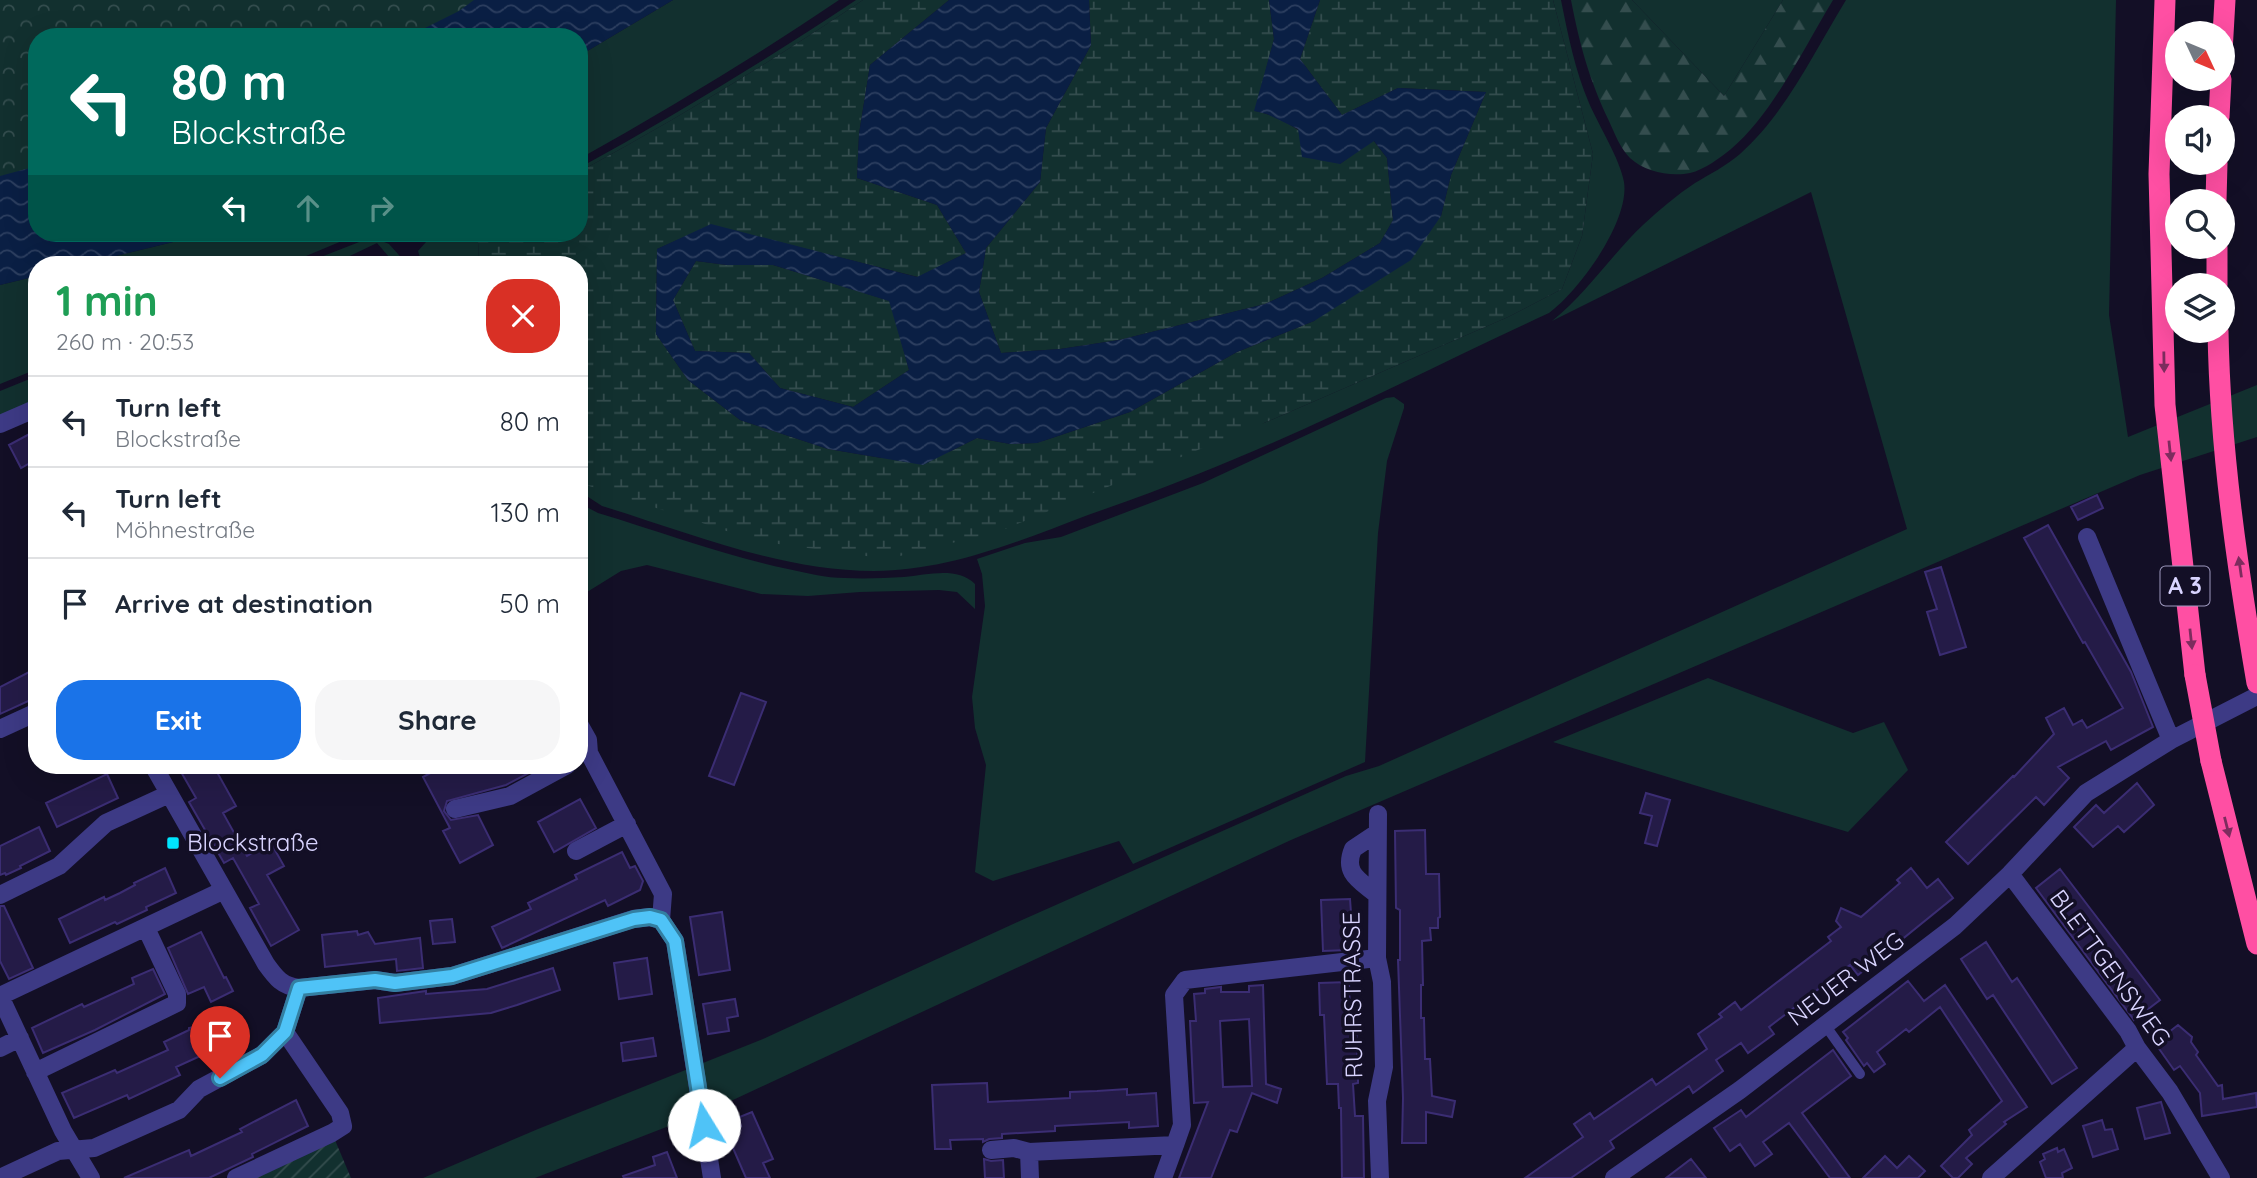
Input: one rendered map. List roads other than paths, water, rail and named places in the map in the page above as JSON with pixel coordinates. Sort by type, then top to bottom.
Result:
[{"type":"highway","name":"A 3","points":[[2165,0],[2159,174],[2165,405],[2195,675],[2211,761],[2257,944]]},
{"type":"highway","points":[[2224,21],[2225,0]]},
{"type":"highway","name":"A 3","points":[[2218,343],[2225,469],[2257,682]]},
{"type":"street","points":[[0,424],[28,412]]},
{"type":"street","points":[[2087,537],[2171,740]]},
{"type":"street","name":"NEUER WEG","points":[[1614,1178],[1721,1104],[1955,926],[2010,874],[2086,793],[2171,740],[2257,696]]},
{"type":"street","points":[[0,730],[28,716]]},
{"type":"street","points":[[588,762],[627,824],[663,894],[661,920],[675,941],[712,1178]]},
{"type":"street","points":[[158,774],[274,976],[285,986],[299,988],[375,980],[395,983],[452,976],[634,919],[650,917],[661,920]]},
{"type":"street","points":[[455,809],[510,796],[550,774]]},
{"type":"street","points":[[0,895],[59,866],[106,823],[169,794]]},
{"type":"street","name":"RUHRSTRASSE","points":[[1378,814],[1377,958],[1382,982],[1384,1067],[1377,1101],[1380,1178]]},
{"type":"street","points":[[576,851],[627,824]]},
{"type":"street","name":"RUHRSTRASSE","points":[[1376,894],[1354,875],[1349,864],[1353,849],[1377,833]]},
{"type":"street","name":"BLETTGENSWEG","points":[[2010,874],[2121,1020],[2137,1048],[2170,1092],[2221,1178]]},
{"type":"street","points":[[91,1178],[63,1131],[0,996],[224,890]]},
{"type":"street","points":[[35,1072],[177,1003],[177,994],[146,928]]},
{"type":"street","points":[[1163,1178],[1182,1125],[1174,995],[1180,984],[1191,978],[1377,958]]},
{"type":"street","points":[[0,1178],[58,1151],[94,1148],[178,1110],[199,1089],[262,1055],[285,1032],[299,988]]},
{"type":"street","points":[[236,1178],[343,1126],[340,1112],[285,1032]]},
{"type":"street","points":[[0,1048],[20,1038]]},
{"type":"street","points":[[1990,1178],[2137,1048]]},
{"type":"street","points":[[991,1150],[1014,1148],[1029,1152],[1175,1145]]},
{"type":"street","points":[[1029,1152],[1030,1178]]},
{"type":"lane","points":[[1825,1026],[1860,1074]]},
{"type":"water","points":[[474,0],[673,0],[588,51],[588,28],[425,28],[459,11]]},
{"type":"water","points":[[949,0],[1089,0],[1091,45],[1046,128],[1040,182],[986,248],[979,292],[1001,353],[1060,349],[1119,340],[1265,304],[1322,278],[1380,243],[1393,220],[1387,158],[1374,141],[1340,164],[1302,157],[1298,129],[1267,114],[1254,111],[1274,39],[1269,0],[1320,0],[1300,59],[1342,115],[1398,88],[1486,92],[1451,175],[1441,216],[1411,260],[1314,321],[1237,352],[1130,412],[1037,443],[1010,444],[977,438],[923,465],[828,449],[740,420],[688,380],[656,334],[657,249],[711,224],[917,277],[966,253],[937,205],[857,178],[859,134],[870,65]],"holes":[[[696,261],[727,265],[773,265],[889,301],[909,370],[853,407],[780,388],[749,353],[695,351],[673,300]]]},
{"type":"water","points":[[28,168],[28,242],[173,242],[116,256],[28,256],[28,278],[0,285],[0,176]]},
{"type":"place","name":"Blockstraße","points":[[173,843]]}]
